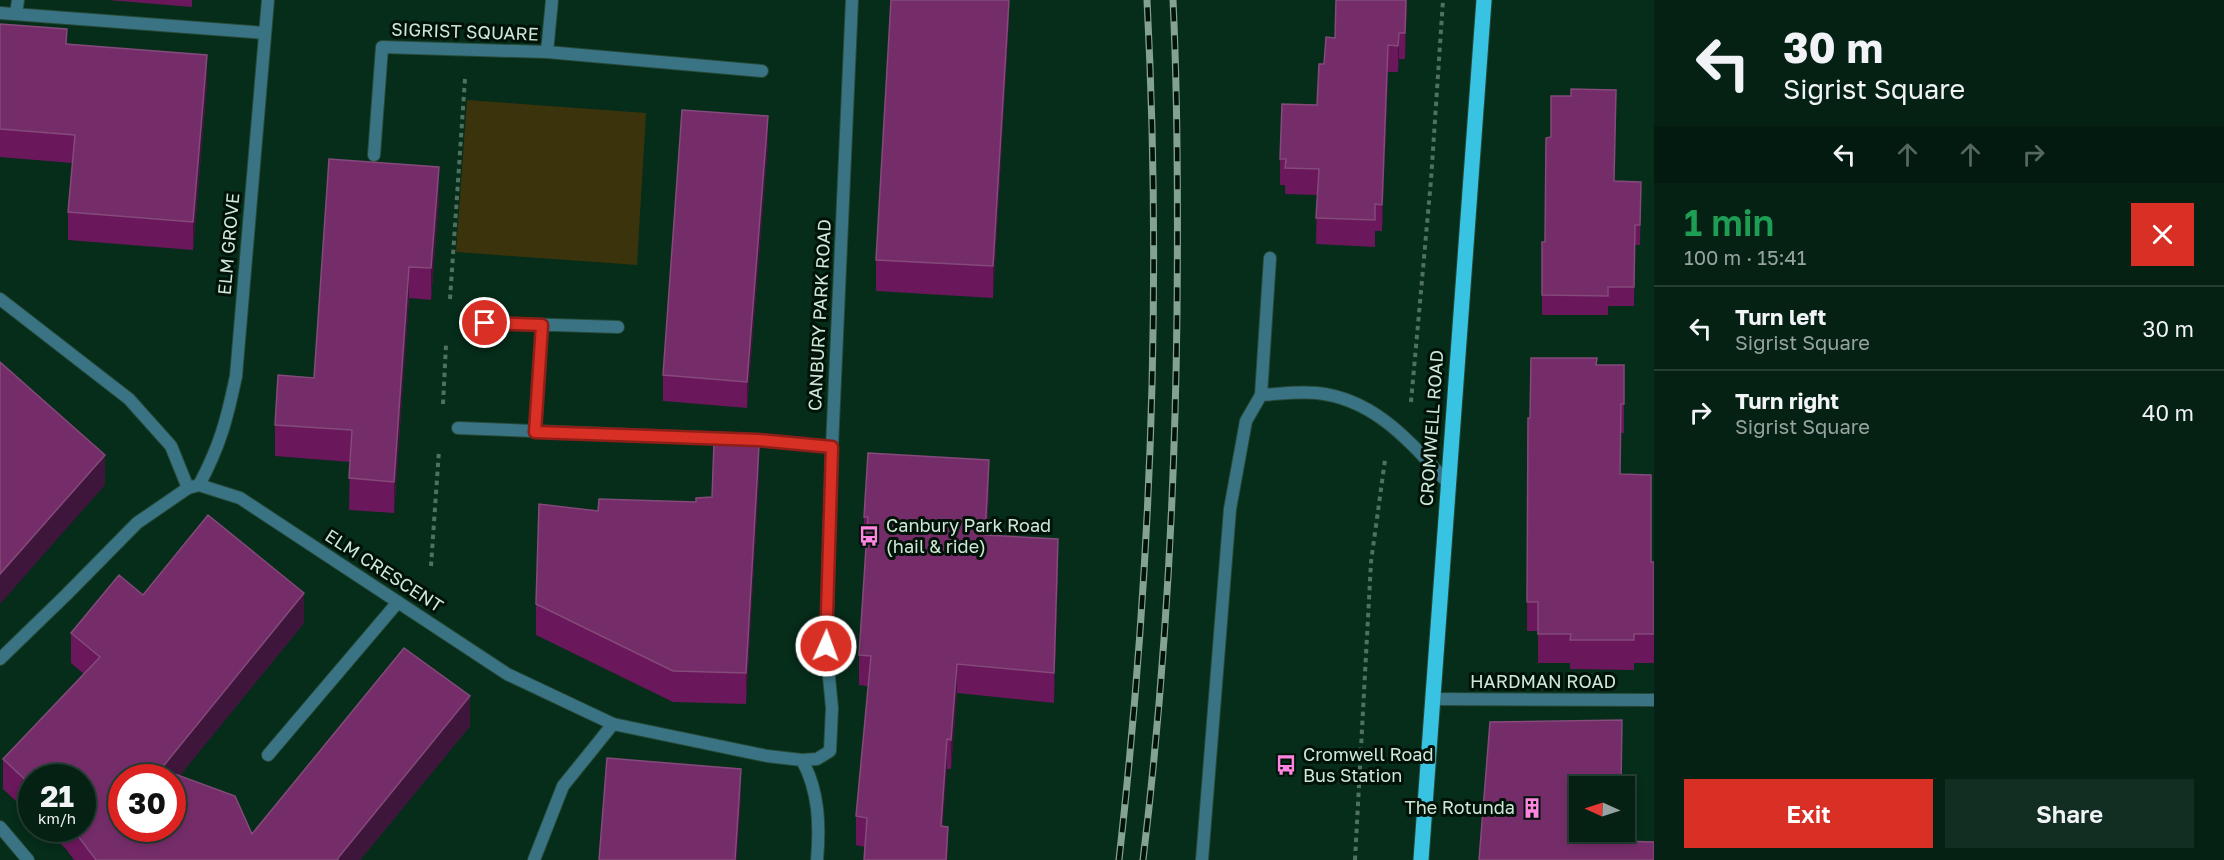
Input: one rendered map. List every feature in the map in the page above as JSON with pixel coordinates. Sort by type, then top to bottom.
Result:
[{"type":"main road","name":"CROMWELL ROAD","points":[[1421,860],[1484,0]]},
{"type":"street","points":[[16,14],[18,0]]},
{"type":"street","name":"ELM GROVE","points":[[194,486],[213,459],[225,426],[236,376],[268,0]]},
{"type":"street","name":"SIGRIST SQUARE","points":[[548,52],[552,0]]},
{"type":"street","name":"CANBURY PARK ROAD","points":[[802,760],[817,759],[830,751],[832,708],[826,646],[832,447],[852,0]]},
{"type":"street","points":[[0,13],[265,33]]},
{"type":"street","name":"SIGRIST SQUARE","points":[[374,155],[382,47],[548,52],[762,71]]},
{"type":"street","points":[[1202,860],[1230,509],[1246,421],[1261,395],[1270,258]]},
{"type":"street","points":[[0,299],[129,399],[171,446],[194,486],[136,523],[0,659]]},
{"type":"street","points":[[466,322],[618,327]]},
{"type":"street","points":[[535,432],[542,325]]},
{"type":"street","points":[[1261,395],[1317,393],[1360,404],[1401,433],[1448,483]]},
{"type":"street","points":[[458,428],[758,440],[832,447]]},
{"type":"street","name":"ELM CRESCENT","points":[[194,486],[240,498],[507,674],[613,724],[733,750],[802,760]]},
{"type":"street","points":[[268,755],[398,602]]},
{"type":"street","name":"HARDMAN ROAD","points":[[1432,699],[1654,700]]},
{"type":"street","points":[[534,860],[563,786],[613,724]]},
{"type":"street","points":[[802,760],[815,791],[820,834],[817,860]]},
{"type":"street","points":[[0,827],[28,860]]},
{"type":"shaded area","points":[[467,100],[646,113],[637,265],[456,252]]},
{"type":"building","points":[[891,0],[1009,0],[993,266],[876,260]]},
{"type":"building","points":[[1336,0],[1406,0],[1405,33],[1399,33],[1398,46],[1388,45],[1382,205],[1375,204],[1375,220],[1316,218],[1319,169],[1285,168],[1286,159],[1280,159],[1282,104],[1317,105],[1319,64],[1324,64],[1326,37],[1335,38]]},
{"type":"building","points":[[0,24],[67,29],[66,44],[207,55],[193,222],[68,212],[75,135],[0,129]]},
{"type":"building","points":[[1571,89],[1616,90],[1614,181],[1641,182],[1640,225],[1635,225],[1634,287],[1608,287],[1608,296],[1542,295],[1546,138],[1551,137],[1551,96],[1571,96]]},
{"type":"building","points":[[682,110],[768,116],[747,382],[663,375]]},
{"type":"building","points":[[329,159],[439,167],[431,268],[409,267],[394,482],[349,478],[352,430],[275,425],[278,375],[314,378]]},
{"type":"building","points":[[1531,358],[1597,358],[1596,365],[1624,365],[1620,474],[1651,475],[1654,634],[1634,634],[1634,640],[1570,640],[1571,634],[1538,634],[1538,602],[1527,602],[1528,418],[1530,418]]},
{"type":"building","points":[[0,362],[105,455],[0,574]]},
{"type":"building","points":[[714,443],[759,446],[746,673],[673,671],[536,604],[539,504],[598,511],[599,499],[696,502],[696,498],[712,497]]},
{"type":"building","points":[[868,453],[989,460],[985,535],[1058,539],[1054,673],[957,664],[951,740],[947,739],[941,826],[948,827],[946,860],[864,860],[867,818],[856,816],[871,656],[859,655],[868,517],[864,517]]},
{"type":"building","points":[[208,515],[304,593],[165,764],[108,764],[108,842],[186,842],[186,778],[235,796],[252,834],[404,648],[470,696],[338,860],[96,860],[82,842],[96,842],[96,764],[18,764],[18,773],[3,759],[100,657],[71,633],[119,575],[143,595]]},
{"type":"building","name":"The Rotunda","points":[[1622,720],[1621,776],[1569,776],[1569,842],[1654,842],[1654,860],[1479,860],[1490,722]]},
{"type":"building","points":[[607,758],[741,769],[735,860],[599,860]]},
{"type":"railway","points":[[1119,860],[1139,646],[1151,430],[1153,215],[1147,0]]},
{"type":"railway","points":[[1143,860],[1163,655],[1174,450],[1177,196],[1173,0]]},
{"type":"place","name":"Canbury Park Road (hail & ride)","points":[[869,536]]},
{"type":"place","name":"Cromwell Road Bus Station","points":[[1286,765]]},
{"type":"place","name":"The Rotunda","points":[[1532,808]]},
{"type":"route","points":[[485,323],[542,325],[535,432],[758,440],[832,447],[826,646]]}]
